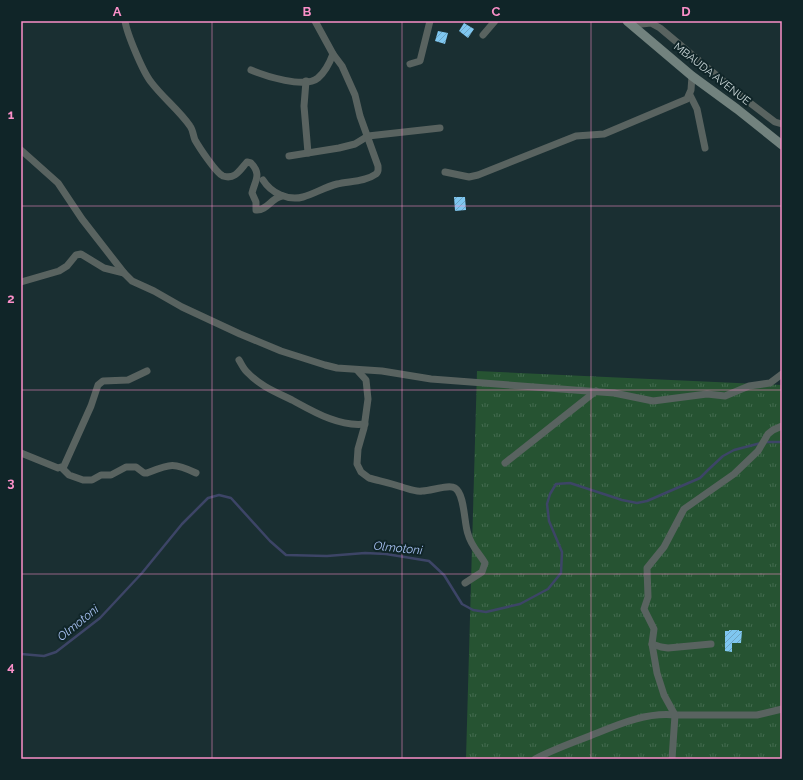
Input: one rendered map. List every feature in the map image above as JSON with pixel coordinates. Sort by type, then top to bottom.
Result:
[{"type":"street","points":[[125,21],[126,28],[150,81],[191,128],[206,158],[219,173],[222,176],[233,176],[236,175],[246,162],[251,163],[257,172],[257,181],[252,193],[256,201],[256,210],[263,209],[274,198],[282,196],[302,197],[334,185],[355,181],[376,174],[378,171],[378,166],[360,116],[355,95],[342,66],[333,54],[315,21]]},
{"type":"street","points":[[410,64],[420,61],[430,21]]},
{"type":"street","points":[[483,35],[495,21]]},
{"type":"street","points":[[630,23],[653,22],[741,96],[780,125]]},
{"type":"street","name":"MBAUDA AVENUE","points":[[630,23],[692,76],[782,145]]},
{"type":"street","points":[[251,70],[287,81],[306,81],[318,78],[329,64],[333,54]]},
{"type":"street","points":[[445,172],[469,177],[478,175],[576,136],[604,134],[687,99],[690,95],[692,76]]},
{"type":"street","points":[[306,81],[304,106],[308,154]]},
{"type":"street","points":[[690,95],[697,109],[705,148]]},
{"type":"street","points":[[290,156],[308,154],[355,144],[368,136],[440,128]]},
{"type":"street","points":[[21,150],[58,183],[82,219],[112,259],[132,281],[154,291],[182,307],[247,337],[281,351],[325,365],[357,370],[382,371],[431,379],[596,391],[627,395],[653,401],[707,394],[725,396],[749,386],[770,383],[782,374]]},
{"type":"street","points":[[263,180],[268,187],[282,196]]},
{"type":"street","points":[[21,282],[59,271],[67,266],[76,255],[81,254],[104,268],[124,273]]},
{"type":"street","points":[[239,360],[248,374],[258,382],[309,410],[351,424],[365,424]]},
{"type":"street","points":[[357,370],[365,377],[368,399],[365,424],[357,456],[358,469],[363,475],[416,491],[431,491],[454,487],[459,492],[463,505],[465,525],[470,540],[476,552],[485,563],[482,572],[465,583]]},
{"type":"street","points":[[62,468],[67,462],[92,406],[98,385],[103,381],[128,380],[147,371]]},
{"type":"street","points":[[505,463],[596,391]]},
{"type":"street","points":[[672,759],[675,715],[664,695],[657,673],[652,644],[654,629],[644,609],[648,597],[648,565],[664,547],[684,509],[734,474],[758,452],[768,434],[782,426]]},
{"type":"street","points":[[21,453],[58,468],[62,468],[69,475],[82,480],[92,480],[101,475],[111,475],[126,467],[136,467],[144,473],[147,473],[171,464],[183,467],[196,473]]},
{"type":"street","points":[[652,644],[668,648],[711,644]]},
{"type":"street","points":[[536,759],[614,726],[659,714],[757,715],[782,709]]},
{"type":"green space","points":[[477,371],[782,385],[782,759],[466,759]]},
{"type":"building","points":[[464,23],[474,29],[468,38],[459,31]]},
{"type":"building","points":[[438,31],[448,33],[445,44],[435,41]]},
{"type":"building","points":[[454,197],[465,197],[466,210],[455,211]]},
{"type":"building","points":[[725,631],[742,631],[741,643],[732,643],[732,652],[725,651]]},
{"type":"waterway","name":"Olmotoni","points":[[765,442],[782,442]]},
{"type":"waterway","name":"Olmotoni","points":[[21,654],[44,656],[56,652],[100,618],[142,573],[182,524],[208,498],[219,495],[231,498],[270,541],[286,555],[327,556],[365,553],[386,554],[429,561],[444,575],[462,604],[473,610],[486,612],[520,604],[548,589],[561,573],[562,552],[549,521],[547,504],[550,494],[556,484],[570,483],[622,500],[637,503],[647,501],[700,478],[723,456],[734,450],[761,443]]}]
